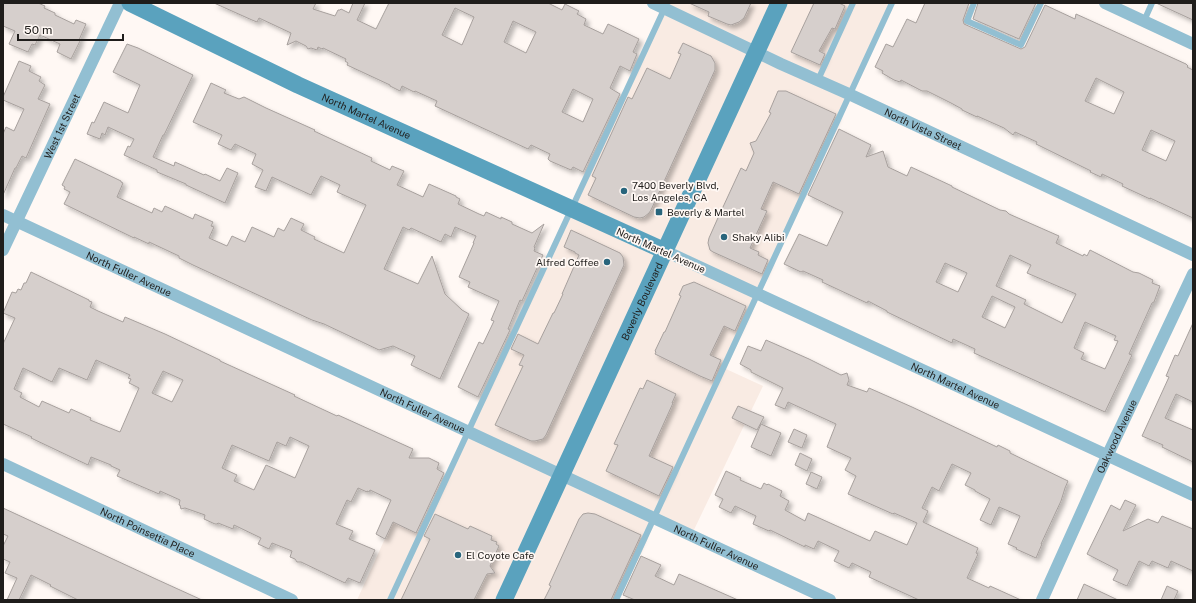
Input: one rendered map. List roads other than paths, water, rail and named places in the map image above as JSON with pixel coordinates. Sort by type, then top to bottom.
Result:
[{"type":"main road","name":"North Martel Avenue","points":[[130,3],[298,85],[665,251]]},
{"type":"main road","name":"Beverly Boulevard","points":[[504,600],[779,3]]},
{"type":"street","name":"West 1st Street","points":[[3,250],[120,3]]},
{"type":"street","name":"North Vista Street","points":[[653,3],[666,6],[756,52],[1193,255]]},
{"type":"street","points":[[1112,4],[1193,44]]},
{"type":"street","name":"North Fuller Avenue","points":[[3,215],[830,600]]},
{"type":"street","name":"North Martel Avenue","points":[[665,251],[1193,495]]},
{"type":"street","name":"Oakwood Avenue","points":[[1042,600],[1193,274]]},
{"type":"street","name":"North Poinsettia Place","points":[[3,464],[292,600]]},
{"type":"lane","points":[[818,80],[853,3]]},
{"type":"lane","points":[[616,600],[757,294],[851,95],[892,3]]},
{"type":"lane","points":[[974,3],[967,21],[1021,45],[1041,3]]},
{"type":"lane","points":[[1144,21],[1152,3]]},
{"type":"lane","points":[[390,600],[666,6]]},
{"type":"place","name":"7400 Beverly Blvd, Los Angeles, CA","points":[[624,191]]},
{"type":"place","name":"Beverly & Martel","points":[[659,212]]},
{"type":"place","name":"Shaky Alibi","points":[[724,237]]},
{"type":"place","name":"Alfred Coffee","points":[[607,262]]},
{"type":"place","name":"El Coyote Cafe","points":[[458,555]]}]
